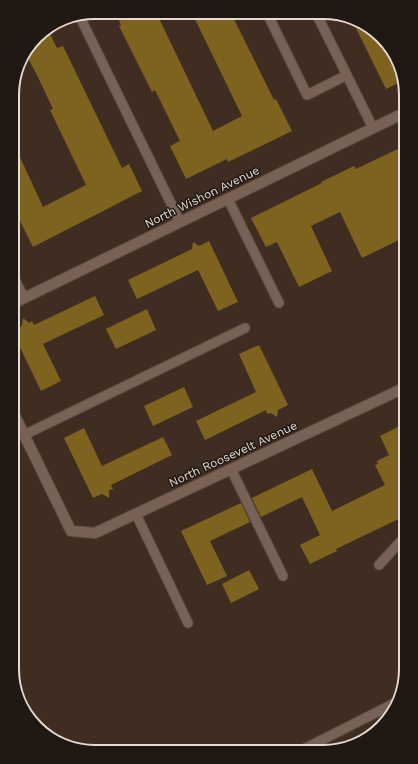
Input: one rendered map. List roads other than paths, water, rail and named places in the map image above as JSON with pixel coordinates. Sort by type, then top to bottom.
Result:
[{"type":"street","name":"North Wishon Avenue","points":[[19,300],[399,115]]},
{"type":"street","name":"North Roosevelt Avenue","points":[[24,435],[71,531],[96,534],[399,390]]},
{"type":"street","points":[[19,424],[24,435]]},
{"type":"lane","points":[[270,19],[307,95],[346,74]]},
{"type":"lane","points":[[319,19],[373,128]]},
{"type":"lane","points":[[82,20],[180,222]]},
{"type":"lane","points":[[228,199],[279,303]]},
{"type":"lane","points":[[19,288],[24,298]]},
{"type":"lane","points":[[24,435],[245,328]]},
{"type":"lane","points":[[231,469],[283,576]]},
{"type":"lane","points":[[136,514],[188,623]]},
{"type":"lane","points":[[379,565],[399,543]]},
{"type":"lane","points":[[312,745],[390,706]]}]
